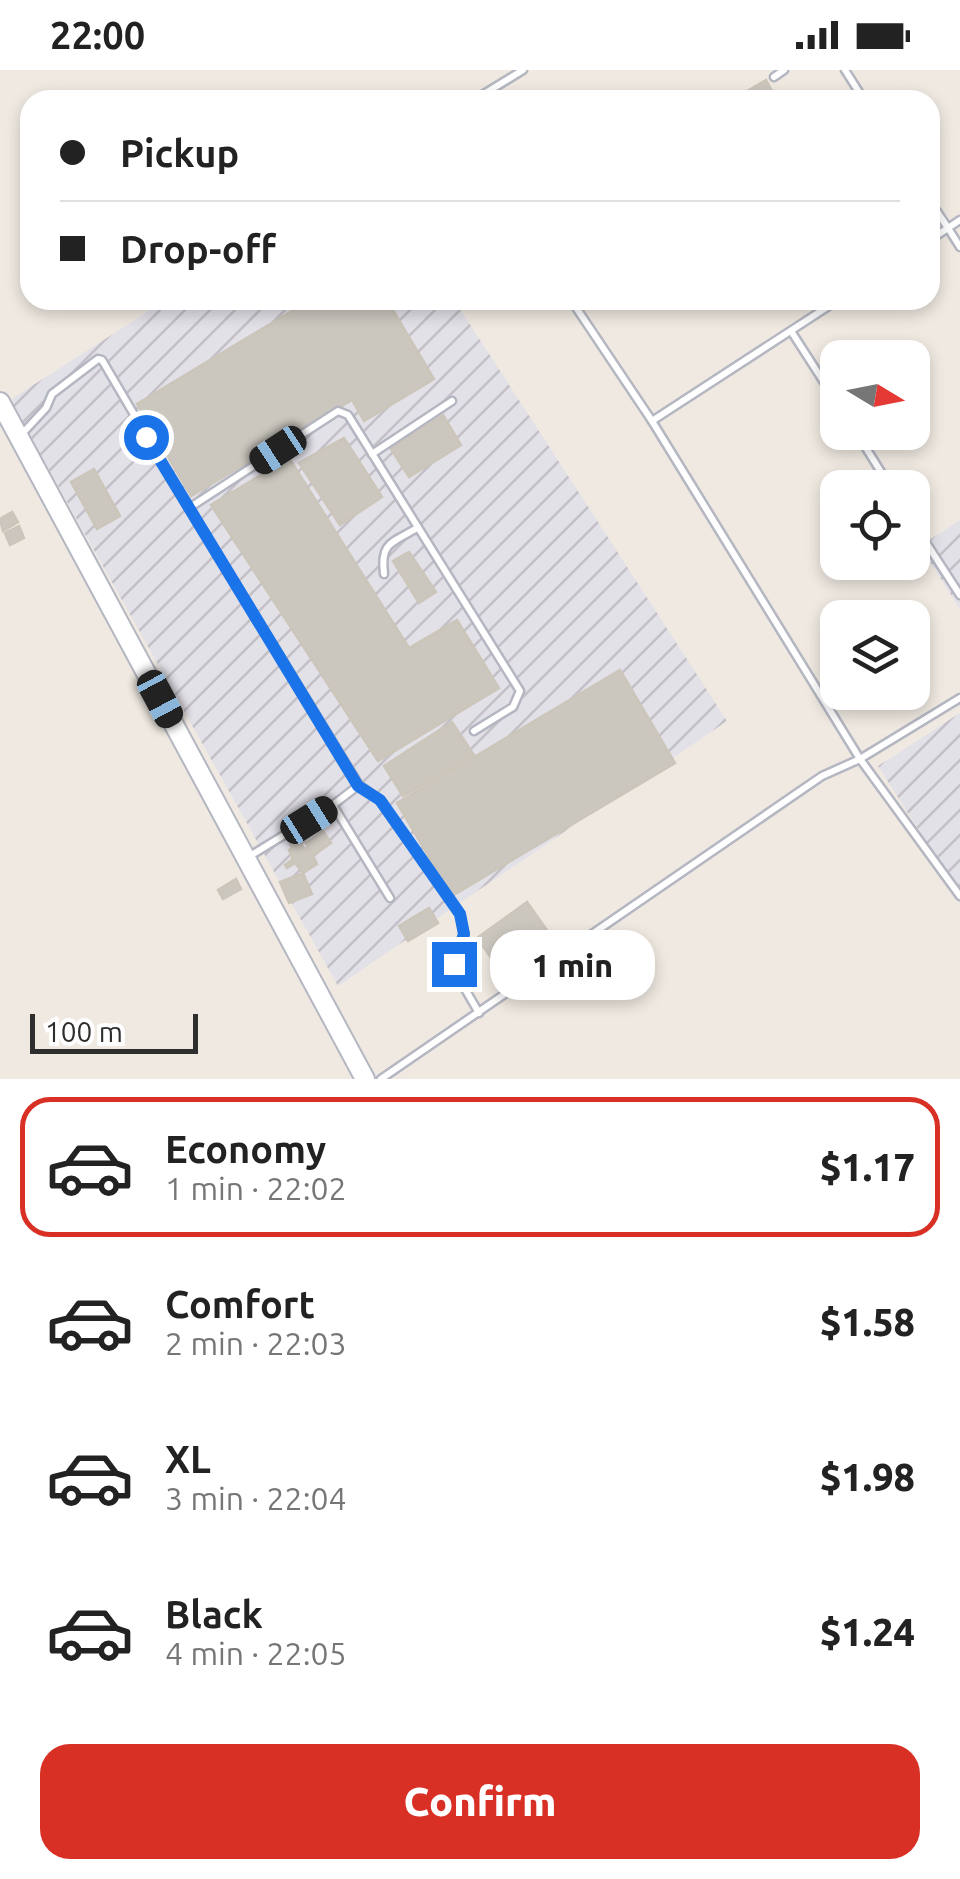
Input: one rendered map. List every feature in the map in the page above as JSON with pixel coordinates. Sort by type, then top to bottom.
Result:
[{"type":"street","points":[[0,402],[365,1079]]},
{"type":"lane","points":[[491,90],[524,70]]},
{"type":"lane","points":[[774,77],[784,70]]},
{"type":"lane","points":[[940,216],[960,247]]},
{"type":"lane","points":[[940,233],[960,220]]},
{"type":"lane","points":[[578,310],[652,421],[860,758],[960,896]]},
{"type":"lane","points":[[652,421],[823,310]]},
{"type":"lane","points":[[790,331],[820,377]]},
{"type":"lane","points":[[20,436],[46,408],[52,394],[98,359],[102,360],[358,786],[380,800],[460,914],[464,934],[454,970],[480,1013]]},
{"type":"lane","points":[[372,454],[452,401]]},
{"type":"lane","points":[[189,508],[338,411],[348,414],[520,691],[514,707],[474,731]]},
{"type":"lane","points":[[384,574],[383,551],[416,528]]},
{"type":"lane","points":[[930,549],[960,595]]},
{"type":"lane","points":[[382,1079],[822,776],[860,758],[960,698]]},
{"type":"lane","points":[[246,858],[358,786]]},
{"type":"lane","points":[[333,805],[390,898]]},
{"type":"shaded area","points":[[150,310],[460,310],[727,721],[338,986],[10,400]]},
{"type":"shaded area","points":[[960,520],[960,609],[930,562],[930,540]]},
{"type":"shaded area","points":[[960,713],[960,895],[878,766]]},
{"type":"building","points":[[766,80],[772,90],[749,90]]},
{"type":"building","points":[[293,310],[393,310],[434,379],[364,421],[352,400],[191,496],[137,404]]},
{"type":"building","points":[[443,415],[461,445],[409,477],[391,449]]},
{"type":"building","points":[[344,438],[382,497],[340,525],[299,463]]},
{"type":"building","points":[[289,458],[409,648],[457,620],[499,688],[378,761],[211,505]]},
{"type":"building","points":[[94,469],[120,516],[97,529],[71,482]]},
{"type":"building","points":[[12,512],[18,522],[3,531],[0,519]]},
{"type":"building","points":[[19,526],[24,538],[10,545],[5,533]]},
{"type":"building","points":[[409,552],[436,592],[419,603],[393,561]]},
{"type":"building","points":[[620,670],[675,763],[452,896],[397,803]]},
{"type":"building","points":[[452,722],[474,755],[403,796],[384,766]]},
{"type":"building","points":[[323,831],[331,843],[314,855],[306,843]]},
{"type":"building","points":[[297,838],[304,849],[309,847],[317,864],[303,873],[295,863],[287,868],[285,865],[293,859],[290,844]]},
{"type":"building","points":[[303,873],[312,894],[289,903],[280,882]]},
{"type":"building","points":[[236,879],[241,889],[223,899],[218,890]]},
{"type":"building","points":[[527,902],[549,933],[499,969],[477,938]]},
{"type":"building","points":[[429,908],[438,923],[408,941],[399,926]]},
{"type":"route","points":[[146,437],[358,786],[380,800],[452,900],[463,922],[464,934],[454,964]]}]
